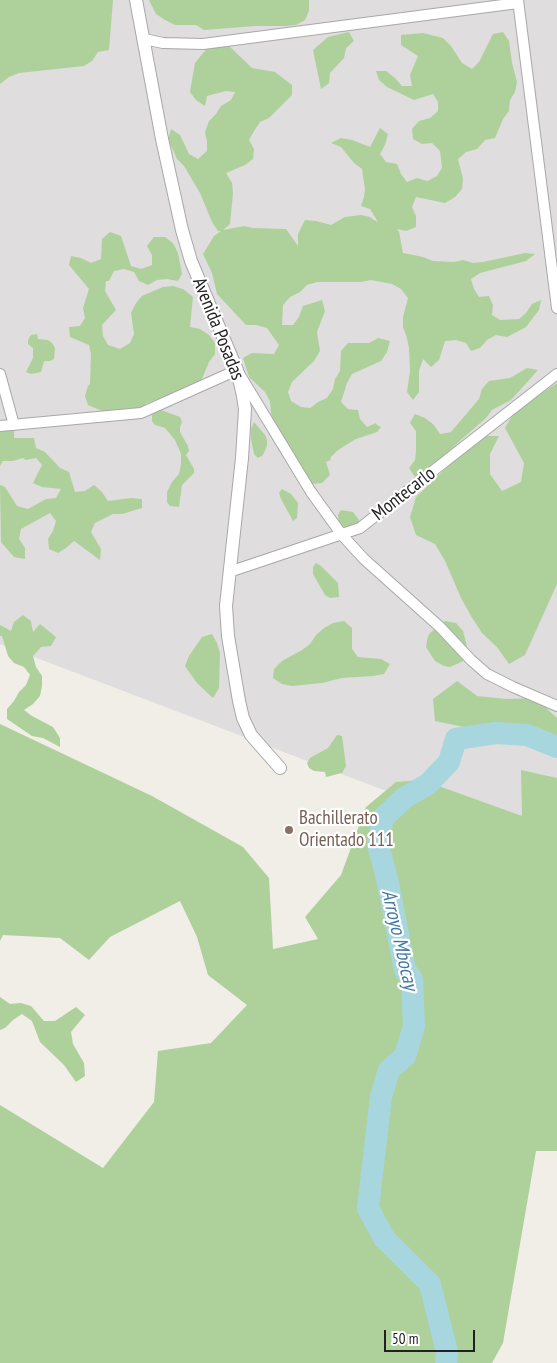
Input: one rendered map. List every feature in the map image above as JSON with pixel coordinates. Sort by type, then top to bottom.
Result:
[{"type":"street","name":"Avenida Posadas","points":[[136,0],[162,139],[189,254],[204,295],[237,370],[245,409],[242,458],[226,606],[228,636],[241,710],[251,735],[280,768]]},
{"type":"street","points":[[144,39],[163,43],[202,44],[518,1],[557,308]]},
{"type":"street","points":[[0,426],[141,413],[237,370],[311,492],[342,535],[487,674],[557,706]]},
{"type":"street","points":[[0,374],[14,425]]},
{"type":"street","name":"Montecarlo","points":[[229,572],[360,528],[557,374]]},
{"type":"shaded area","points":[[0,0],[557,0],[557,856],[0,644]]},
{"type":"green space","points":[[0,0],[113,0],[109,50],[98,52],[92,61],[84,66],[19,73],[9,77],[0,84]]},
{"type":"green space","points":[[149,0],[309,0],[309,11],[305,20],[296,25],[204,30],[196,25],[175,25],[165,20],[156,14]]},
{"type":"green space","points":[[349,32],[354,41],[346,48],[344,58],[330,73],[329,83],[321,89],[313,50],[328,37]]},
{"type":"green space","points":[[503,32],[509,41],[517,82],[515,92],[510,100],[509,111],[503,119],[495,138],[485,140],[477,149],[466,152],[458,159],[463,179],[462,189],[455,197],[445,203],[416,197],[412,207],[416,216],[416,227],[406,231],[397,229],[403,253],[433,261],[454,262],[463,260],[473,263],[525,253],[535,254],[526,261],[480,273],[471,279],[479,297],[489,296],[493,305],[492,315],[500,320],[519,319],[532,304],[541,300],[539,310],[526,327],[507,337],[496,335],[487,340],[480,348],[471,351],[466,343],[456,340],[445,341],[439,360],[431,367],[423,359],[419,371],[419,392],[413,400],[407,392],[410,371],[409,348],[403,327],[403,317],[408,298],[401,289],[392,284],[371,280],[361,282],[317,282],[307,285],[300,292],[290,297],[283,305],[282,325],[293,325],[299,317],[303,306],[322,300],[325,311],[317,332],[320,351],[314,361],[292,382],[288,392],[291,401],[301,407],[310,408],[327,398],[333,389],[335,379],[340,371],[341,351],[348,343],[369,343],[378,338],[390,341],[387,352],[381,361],[352,374],[341,402],[348,409],[358,410],[360,419],[367,427],[376,423],[381,427],[377,432],[356,439],[338,450],[330,458],[331,460],[326,462],[330,475],[322,483],[312,484],[272,422],[270,401],[265,392],[249,377],[243,358],[252,353],[274,354],[279,345],[267,328],[246,325],[217,294],[212,273],[203,254],[214,236],[221,231],[218,231],[212,222],[200,193],[184,166],[177,159],[168,139],[171,129],[180,135],[189,154],[198,159],[207,151],[205,132],[209,121],[221,106],[231,100],[235,92],[226,91],[207,96],[205,106],[196,100],[190,92],[195,63],[208,47],[228,45],[252,68],[275,72],[292,85],[292,95],[269,118],[260,122],[249,140],[254,149],[253,159],[245,165],[226,173],[232,183],[233,193],[230,224],[223,230],[244,226],[286,229],[298,246],[298,234],[305,220],[331,225],[345,217],[361,215],[370,217],[378,222],[370,209],[361,206],[365,189],[362,169],[354,163],[341,147],[331,143],[341,138],[370,147],[380,128],[388,134],[380,154],[386,162],[397,164],[407,182],[417,178],[427,181],[437,176],[442,168],[440,151],[432,143],[422,144],[413,139],[412,129],[419,121],[430,118],[438,111],[438,102],[433,94],[414,100],[387,87],[379,80],[376,71],[386,71],[402,86],[412,86],[410,75],[418,56],[401,45],[401,35],[423,33],[443,38],[451,46],[462,63],[472,69],[479,62],[493,34]]},
{"type":"green space","points":[[110,232],[121,236],[131,266],[141,269],[152,265],[152,255],[147,246],[154,237],[165,237],[173,243],[178,253],[182,274],[178,281],[157,280],[148,285],[139,281],[134,272],[124,269],[114,271],[109,281],[106,281],[105,291],[116,310],[102,325],[103,336],[108,345],[120,349],[130,343],[134,334],[131,313],[142,296],[163,287],[173,286],[183,289],[193,297],[190,327],[200,329],[209,335],[215,343],[215,354],[209,362],[196,393],[187,399],[155,400],[145,404],[141,413],[107,413],[88,405],[85,396],[90,384],[91,354],[89,345],[70,337],[69,327],[80,326],[85,318],[83,308],[89,289],[69,265],[71,256],[91,263],[101,259],[102,239]]},
{"type":"green space","points":[[37,334],[38,339],[48,340],[52,343],[55,348],[54,359],[44,361],[41,372],[31,374],[26,372],[33,358],[33,348],[28,344],[28,340],[31,335]]},
{"type":"green space","points":[[527,368],[538,370],[511,400],[492,410],[486,418],[448,452],[415,477],[409,468],[415,460],[416,451],[416,431],[410,423],[415,414],[425,418],[434,425],[440,434],[451,432],[479,399],[482,389],[489,381],[510,378]]},
{"type":"green space","points":[[557,383],[557,584],[525,655],[509,664],[497,647],[482,633],[471,616],[435,544],[416,535],[410,517],[416,497],[462,453],[476,436],[499,436],[490,454],[490,474],[502,491],[521,482],[524,463],[505,428],[515,411]]},
{"type":"green space","points":[[161,410],[180,417],[182,422],[180,432],[189,451],[186,455],[194,469],[194,473],[182,485],[179,507],[170,506],[167,502],[167,492],[179,474],[181,454],[175,440],[165,428],[155,425],[152,421],[152,415]]},
{"type":"green space","points":[[254,422],[267,440],[267,446],[263,455],[258,458],[254,454],[251,439],[251,429]]},
{"type":"green space","points":[[14,425],[14,438],[34,438],[36,448],[45,452],[60,468],[69,472],[75,492],[85,491],[94,485],[108,501],[131,498],[142,499],[142,508],[122,514],[113,514],[95,523],[91,532],[101,549],[100,560],[74,541],[58,553],[49,549],[48,539],[56,521],[50,513],[21,529],[19,539],[25,548],[25,559],[14,557],[1,542],[0,485],[5,487],[17,506],[28,509],[46,499],[56,498],[61,489],[42,487],[33,483],[42,465],[36,458],[3,461],[0,466],[0,431]]},
{"type":"green space","points":[[282,489],[291,494],[298,503],[297,518],[293,521],[281,499],[279,493]]},
{"type":"green space","points":[[341,510],[353,512],[359,520],[358,526],[349,528],[339,525],[338,515]]},
{"type":"green space","points":[[316,563],[338,583],[339,597],[330,598],[325,595],[313,574],[313,567]]},
{"type":"green space","points":[[23,615],[31,621],[33,632],[40,624],[56,637],[51,646],[41,647],[33,656],[36,667],[42,676],[42,686],[40,696],[24,710],[53,727],[60,738],[60,747],[43,738],[32,736],[7,719],[7,709],[26,685],[30,675],[24,667],[14,663],[8,656],[2,636],[0,636],[0,625],[11,631],[14,622]]},
{"type":"green space","points":[[344,621],[352,628],[352,649],[358,657],[381,659],[390,664],[384,674],[292,686],[282,684],[273,678],[274,669],[282,661],[310,644],[324,628],[333,623]]},
{"type":"green space","points":[[445,621],[456,623],[463,631],[467,646],[465,659],[450,667],[435,661],[426,647],[428,636]]},
{"type":"green space","points":[[212,634],[220,653],[219,688],[213,698],[197,683],[185,666],[189,656],[202,637]]},
{"type":"green space","points":[[457,681],[477,696],[506,699],[535,698],[557,718],[557,750],[511,734],[483,731],[435,721],[433,699]]},
{"type":"green space","points":[[0,724],[152,796],[243,847],[269,878],[273,949],[318,939],[305,917],[341,875],[366,807],[396,782],[422,780],[522,816],[521,770],[557,778],[557,1151],[536,1151],[503,1343],[492,1363],[0,1363],[0,1105],[103,1168],[154,1102],[158,1051],[211,1043],[247,1005],[208,975],[197,937],[180,901],[110,937],[89,960],[60,938],[3,935],[0,941]]},
{"type":"green space","points":[[337,735],[342,736],[346,766],[342,773],[326,777],[325,772],[314,771],[309,768],[307,763],[310,758],[328,748]]},
{"type":"green space","points":[[0,997],[10,1004],[21,1003],[31,1006],[44,1021],[55,1021],[76,1007],[85,1015],[71,1032],[73,1044],[84,1063],[85,1076],[76,1082],[64,1065],[40,1042],[32,1021],[22,1014],[0,1030]]},
{"type":"waterway","name":"Arroyo Mbocay","points":[[446,1363],[447,1352],[430,1284],[384,1238],[368,1208],[381,1096],[389,1070],[405,1056],[414,1026],[412,979],[405,970],[388,883],[378,844],[383,818],[404,798],[428,784],[449,762],[456,739],[496,733],[527,735],[557,747]]},
{"type":"place","name":"Bachillerato Orientado 111","points":[[289,830]]}]
